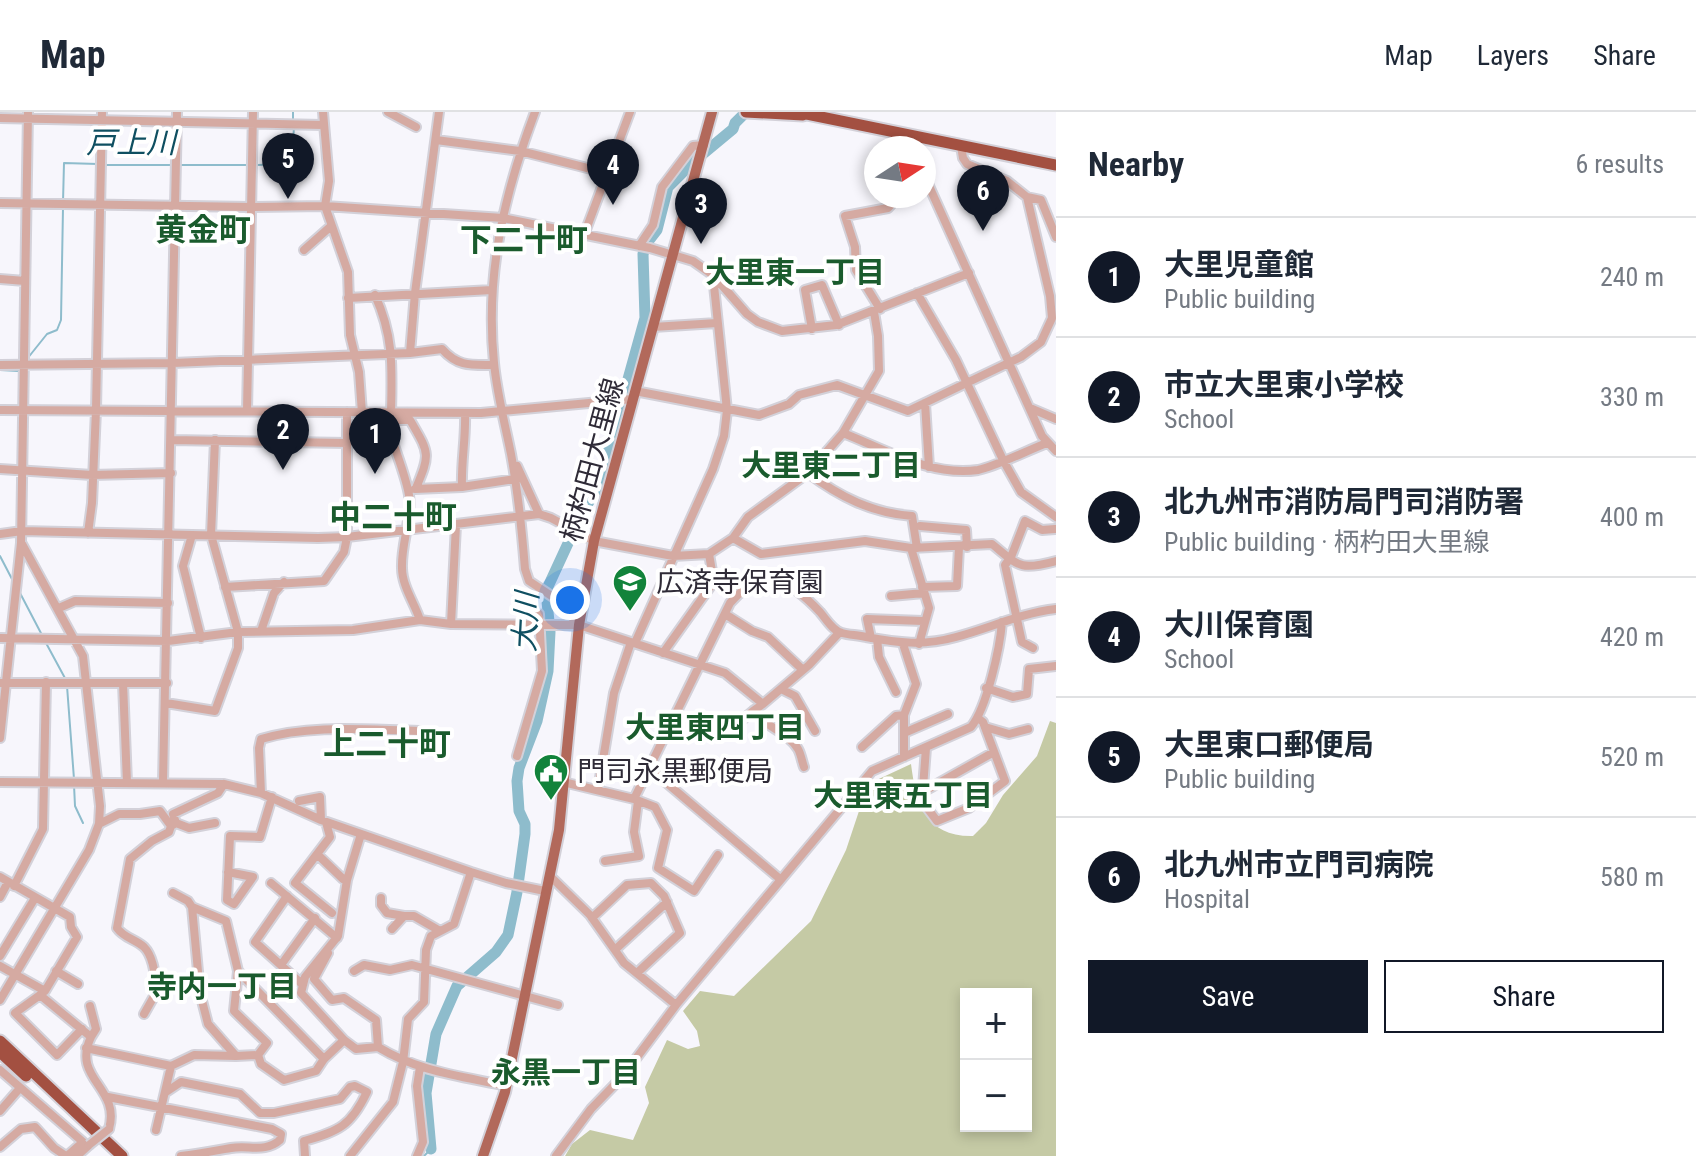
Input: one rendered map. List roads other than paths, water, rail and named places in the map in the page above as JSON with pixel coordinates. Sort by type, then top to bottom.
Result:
[{"type":"highway","points":[[748,112],[811,114],[890,136]]},
{"type":"highway","points":[[936,144],[1056,165]]},
{"type":"highway","points":[[1,1046],[111,1156]]},
{"type":"highway","points":[[1,1046],[122,1156]]},
{"type":"main road","name":"柄杓田大里線","points":[[483,1156],[507,1086],[559,830],[579,625],[594,541],[712,112]]},
{"type":"street","points":[[163,782],[177,112]]},
{"type":"street","points":[[247,411],[253,112]]},
{"type":"street","points":[[323,112],[329,181],[325,206],[348,272],[350,335],[362,413]]},
{"type":"street","points":[[388,112],[416,127]]},
{"type":"street","points":[[410,353],[439,112]]},
{"type":"street","points":[[535,112],[511,179],[503,218],[492,290],[494,365],[515,479],[525,569],[529,581],[553,597],[579,625]]},
{"type":"street","points":[[584,235],[630,112]]},
{"type":"street","points":[[0,738],[3,684],[12,640],[22,531],[27,116]]},
{"type":"street","points":[[88,533],[96,410],[102,117]]},
{"type":"street","points":[[0,118],[102,117],[177,124],[323,125]]},
{"type":"street","points":[[436,140],[520,151],[607,173]]},
{"type":"street","points":[[643,247],[653,225],[662,187],[693,146],[704,145]]},
{"type":"street","points":[[961,146],[967,164],[1007,181],[1027,197],[1041,200],[1056,237]]},
{"type":"street","points":[[0,410],[347,412],[386,415],[502,412],[634,395],[759,415],[789,404],[799,395],[837,385],[908,411],[1010,363],[1041,342],[1052,318],[1050,296],[1027,197]]},
{"type":"street","points":[[0,203],[325,206],[503,218],[674,254],[693,261],[713,275],[747,314],[782,331],[839,325],[969,273]]},
{"type":"street","points":[[936,205],[1047,443],[1056,451]]},
{"type":"street","points":[[0,534],[22,531],[347,537],[539,514],[594,541],[673,556],[709,554],[733,538],[748,517],[808,473],[843,433],[879,371],[877,310],[856,270],[855,247],[845,216],[888,208]]},
{"type":"street","points":[[304,250],[330,227]]},
{"type":"street","points":[[598,790],[614,693],[633,643],[713,469],[724,436],[727,410],[713,275]]},
{"type":"street","points":[[0,279],[25,281]]},
{"type":"street","points":[[812,329],[805,290],[822,285],[839,325]]},
{"type":"street","points":[[348,298],[492,290]]},
{"type":"street","points":[[917,293],[1021,492],[1054,516],[1056,530],[1042,530],[1025,521],[1005,565],[1022,642],[1033,648]]},
{"type":"street","points":[[375,295],[393,353],[386,415],[409,500],[402,573],[420,620]]},
{"type":"street","points":[[653,327],[717,323]]},
{"type":"street","points":[[0,365],[173,363],[442,349],[453,361],[494,365]]},
{"type":"street","points":[[925,403],[929,467]]},
{"type":"street","points":[[1030,408],[1056,419]]},
{"type":"street","points":[[225,587],[324,581],[344,552],[347,537],[347,412]]},
{"type":"street","points":[[462,487],[465,413]]},
{"type":"street","points":[[386,415],[410,420],[426,446],[428,457],[409,500]]},
{"type":"street","points":[[843,433],[929,467],[953,472],[982,469],[1047,443]]},
{"type":"street","points":[[172,440],[348,443]]},
{"type":"street","points":[[166,703],[215,711],[238,648],[238,632],[211,535],[215,440]]},
{"type":"street","points":[[511,455],[539,514]]},
{"type":"street","points":[[0,469],[92,475],[171,473]]},
{"type":"street","points":[[808,473],[833,491],[868,508],[887,514],[912,516],[914,548],[929,608],[919,644]]},
{"type":"street","points":[[416,488],[462,487],[515,479]]},
{"type":"street","points":[[451,624],[456,525]]},
{"type":"street","points":[[891,596],[957,586],[966,530],[920,526]]},
{"type":"street","points":[[192,535],[183,566],[201,638]]},
{"type":"street","points":[[733,538],[761,554],[865,541],[914,548],[992,544],[1015,565],[1036,566],[1056,561]]},
{"type":"street","points":[[0,1000],[89,850],[99,824],[100,806],[83,656],[21,543]]},
{"type":"street","points":[[663,653],[710,587],[713,577],[709,554]]},
{"type":"street","points":[[605,861],[639,856],[634,832],[636,800],[649,768],[730,603],[741,590],[756,581],[769,579],[789,585],[839,633],[903,644],[955,637],[1017,617],[1056,609]]},
{"type":"street","points":[[261,631],[274,593],[284,582]]},
{"type":"street","points":[[59,608],[75,601],[168,603]]},
{"type":"street","points":[[517,756],[542,671],[539,614]]},
{"type":"street","points":[[725,614],[768,637],[803,670]]},
{"type":"street","points":[[896,692],[879,657],[867,619],[923,621]]},
{"type":"street","points":[[0,638],[168,641],[238,632],[353,630],[420,620],[451,624],[579,625],[725,673],[763,704]]},
{"type":"street","points":[[556,1156],[591,1109],[623,1076],[676,1005],[872,771],[971,727],[978,718],[1000,652],[1002,622]]},
{"type":"street","points":[[729,731],[803,670],[839,633]]},
{"type":"street","points":[[903,644],[916,684],[904,715],[904,757]]},
{"type":"street","points":[[986,688],[1013,697],[1027,694],[1029,669],[1056,666]]},
{"type":"street","points":[[0,897],[43,829],[46,682]]},
{"type":"street","points":[[123,683],[127,783]]},
{"type":"street","points":[[3,684],[167,683]]},
{"type":"street","points":[[781,689],[795,696],[815,731]]},
{"type":"street","points":[[753,711],[761,722],[780,732],[798,748],[804,767]]},
{"type":"street","points":[[904,733],[948,714]]},
{"type":"street","points":[[862,747],[896,716],[904,715]]},
{"type":"street","points":[[926,748],[922,801],[937,821],[969,808],[1005,781],[985,727],[978,718]]},
{"type":"street","points":[[985,727],[1009,734],[1028,729]]},
{"type":"street","points":[[261,793],[261,739],[280,733],[321,729],[419,731]]},
{"type":"street","points":[[921,793],[994,752]]},
{"type":"street","points":[[649,768],[780,879]]},
{"type":"street","points":[[0,782],[224,784],[261,793],[294,810],[471,872],[545,891]]},
{"type":"street","points":[[563,782],[655,807],[667,830],[664,854],[658,868],[694,891],[718,855]]},
{"type":"street","points":[[144,1014],[157,991],[151,959],[144,947],[117,928],[130,859],[169,832],[174,825],[173,814],[218,793],[224,784]]},
{"type":"street","points":[[228,872],[230,836],[260,837],[272,797]]},
{"type":"street","points":[[299,801],[320,797],[330,837],[295,883],[332,913]]},
{"type":"street","points":[[99,824],[119,814],[160,811],[174,825],[189,828],[215,823]]},
{"type":"street","points":[[361,834],[347,880],[338,936],[314,979],[332,1000],[344,998],[376,1020],[378,1047]]},
{"type":"street","points":[[317,854],[343,879]]},
{"type":"street","points":[[364,1156],[353,1152],[393,1102],[403,1062],[408,1019],[424,1002],[426,950],[431,936],[454,924],[471,872]]},
{"type":"street","points":[[550,876],[592,918],[624,963],[676,1005]]},
{"type":"street","points":[[0,966],[45,991],[77,937],[70,917],[7,882]]},
{"type":"street","points":[[271,883],[338,936]]},
{"type":"street","points":[[592,918],[627,885],[651,883],[667,902],[680,933],[637,973]]},
{"type":"street","points":[[173,893],[188,901],[192,907],[200,993],[208,1024],[236,1056]]},
{"type":"street","points":[[287,896],[255,942],[303,985]]},
{"type":"street","points":[[0,956],[35,898]]},
{"type":"street","points":[[381,898],[381,905],[387,913],[414,916],[440,931]]},
{"type":"street","points":[[618,947],[667,902]]},
{"type":"street","points":[[192,907],[226,921],[238,971],[234,1011],[267,1043],[258,1055]]},
{"type":"street","points":[[392,929],[404,916]]},
{"type":"street","points":[[281,965],[315,918]]},
{"type":"street","points":[[338,936],[305,977],[301,993],[344,1040],[356,1049],[378,1047],[403,1062],[507,1086]]},
{"type":"street","points":[[354,971],[364,965],[390,970],[412,965],[558,1005]]},
{"type":"street","points":[[56,971],[78,984]]},
{"type":"street","points":[[238,971],[324,1059]]},
{"type":"street","points":[[82,1029],[57,1055],[15,1013],[40,995],[82,1029],[91,1037]]},
{"type":"street","points":[[77,1156],[109,1129],[111,1123],[108,1097],[90,1074],[86,1048],[96,1029],[90,1006]]},
{"type":"street","points":[[258,1055],[261,1064],[284,1080],[316,1071],[344,1040]]},
{"type":"street","points":[[86,1048],[171,1066],[194,1055],[258,1055]]},
{"type":"street","points":[[156,1130],[171,1066]]},
{"type":"street","points":[[417,1156],[423,1142],[417,1086],[420,1067]]},
{"type":"street","points":[[0,1070],[83,1142],[67,1156],[54,1148],[35,1127],[21,1129],[0,1147]]},
{"type":"street","points":[[166,1092],[181,1082],[240,1094],[260,1113],[274,1113],[340,1099],[350,1087],[355,1086],[367,1092],[359,1108],[336,1132],[304,1141],[305,1156]]},
{"type":"street","points":[[0,1111],[20,1088]]},
{"type":"street","points":[[108,1097],[272,1129],[281,1134],[274,1145],[262,1149],[234,1147],[223,1153],[181,1156]]},
{"type":"waterway","name":"戸上川","points":[[293,112],[293,119]]},
{"type":"waterway","name":"大川","points":[[431,1149],[426,1093],[436,1034],[457,986],[496,952],[508,935],[525,834],[525,824],[519,811],[517,781],[537,721],[548,671],[550,632],[546,591],[582,513],[598,487],[645,318],[643,254],[657,230],[668,187],[733,129],[746,112]]},
{"type":"waterway","name":"戸上川","points":[[257,165],[292,164],[294,126]]},
{"type":"waterway","name":"戸上川","points":[[63,202],[64,163],[98,164]]},
{"type":"waterway","name":"戸上川","points":[[105,165],[174,165]]},
{"type":"waterway","name":"戸上川","points":[[181,165],[250,165]]},
{"type":"waterway","name":"戸上川","points":[[27,359],[47,334],[57,330],[61,320],[63,208]]},
{"type":"waterway","name":"戸上川","points":[[0,370],[18,371],[21,367]]},
{"type":"waterway","name":"戸上川","points":[[0,556],[13,581]]},
{"type":"waterway","name":"戸上川","points":[[20,593],[43,637]]},
{"type":"waterway","name":"戸上川","points":[[46,643],[66,680]]},
{"type":"waterway","name":"戸上川","points":[[67,686],[74,779]]},
{"type":"waterway","name":"戸上川","points":[[74,785],[75,806],[83,823]]},
{"type":"waterway","name":"大川","points":[[424,1156],[431,1149]]},
{"type":"place","name":"大里東口郵便局","points":[[288,199]]},
{"type":"place","name":"大川保育園","points":[[613,205]]},
{"type":"place","name":"北九州市立門司病院","points":[[983,231]]},
{"type":"place","name":"北九州市消防局門司消防署","points":[[701,244]]},
{"type":"place","name":"市立大里東小学校","points":[[283,470]]},
{"type":"place","name":"大里児童館","points":[[375,474]]},
{"type":"place","name":"広済寺保育園","points":[[630,613]]},
{"type":"place","name":"門司永黒郵便局","points":[[551,802]]},
{"type":"district","name":"黄金町","points":[[203,230]]},
{"type":"district","name":"下二十町","points":[[524,240]]},
{"type":"district","name":"大里東一丁目","points":[[795,273]]},
{"type":"district","name":"大里東二丁目","points":[[831,466]]},
{"type":"district","name":"中二十町","points":[[393,517]]},
{"type":"district","name":"大里東四丁目","points":[[715,728]]},
{"type":"district","name":"上二十町","points":[[387,744]]},
{"type":"district","name":"大里東五丁目","points":[[903,796]]},
{"type":"district","name":"寺内一丁目","points":[[222,987]]},
{"type":"district","name":"永黒一丁目","points":[[566,1073]]}]
